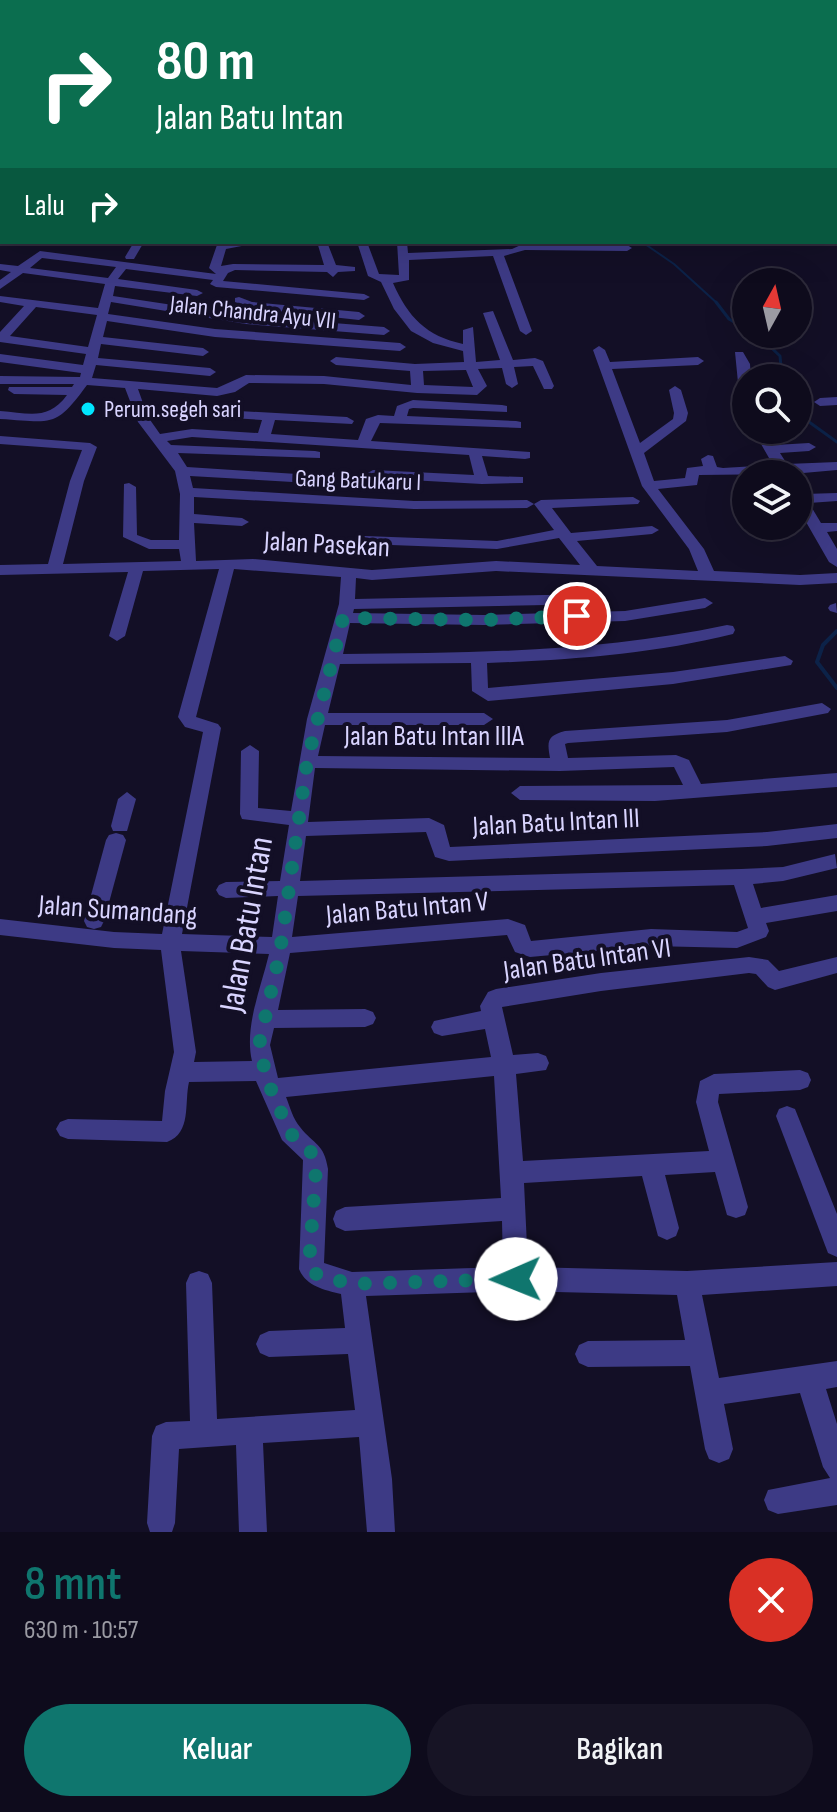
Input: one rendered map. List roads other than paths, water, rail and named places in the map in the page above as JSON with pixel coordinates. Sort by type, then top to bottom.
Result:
[{"type":"street","points":[[517,0],[525,0]]},
{"type":"street","points":[[0,415],[52,418],[61,412],[88,366],[111,281],[138,244]]},
{"type":"street","points":[[222,244],[215,268],[332,272],[351,269]]},
{"type":"street","points":[[323,244],[332,272]]},
{"type":"street","points":[[363,244],[373,274],[386,280],[404,279],[402,244]]},
{"type":"street","points":[[403,257],[514,252],[523,247],[627,248]]},
{"type":"street","points":[[497,253],[524,327],[492,319],[512,384]]},
{"type":"street","points":[[0,286],[24,270],[40,254],[228,269]]},
{"type":"street","points":[[0,267],[197,293]]},
{"type":"street","points":[[228,269],[216,284],[364,297]]},
{"type":"street","points":[[386,280],[398,311],[430,340],[469,349]]},
{"type":"street","points":[[231,318],[258,289]]},
{"type":"street","points":[[107,298],[231,318],[384,331]]},
{"type":"street","name":"Jalan Chandra Ayu VII","points":[[0,299],[215,333],[400,347]]},
{"type":"street","points":[[212,315],[244,302],[359,316]]},
{"type":"street","points":[[32,304],[1,338],[88,366],[131,386],[217,392],[250,379],[316,380],[477,391],[481,386],[470,366],[469,330]]},
{"type":"street","points":[[599,350],[649,486],[658,503],[699,547],[707,575]]},
{"type":"street","points":[[0,380],[203,352]]},
{"type":"street","points":[[739,355],[744,364]]},
{"type":"street","points":[[0,358],[210,372]]},
{"type":"street","points":[[336,361],[415,368],[538,362],[548,386]]},
{"type":"street","points":[[605,366],[698,361]]},
{"type":"street","points":[[14,390],[88,366]]},
{"type":"street","points":[[415,368],[419,376],[417,389]]},
{"type":"street","points":[[131,386],[145,424],[164,443],[182,471],[186,492],[185,544],[189,564]]},
{"type":"street","points":[[637,452],[679,421],[681,413],[675,390]]},
{"type":"street","points":[[820,402],[837,401]]},
{"type":"street","points":[[399,420],[405,405],[502,409]]},
{"type":"street","points":[[204,413],[347,421]]},
{"type":"street","points":[[263,437],[270,416]]},
{"type":"street","points":[[363,445],[374,420],[516,425]]},
{"type":"street","points":[[164,443],[192,433],[525,455]]},
{"type":"street","points":[[0,440],[90,447],[77,481],[54,570]]},
{"type":"street","points":[[164,443],[315,455]]},
{"type":"street","points":[[767,444],[776,460]]},
{"type":"street","points":[[770,449],[809,447]]},
{"type":"street","points":[[475,454],[482,480]]},
{"type":"street","points":[[649,486],[690,483],[693,480],[692,471],[710,464],[723,472],[732,472]]},
{"type":"street","points":[[812,468],[837,466]]},
{"type":"street","points":[[182,471],[344,481]]},
{"type":"street","points":[[373,474],[518,480]]},
{"type":"street","points":[[129,487],[130,537],[149,545],[185,544]]},
{"type":"street","name":"Gang Batukaru I","points":[[186,492],[414,505],[633,501]]},
{"type":"street","points":[[812,498],[837,497]]},
{"type":"street","points":[[534,504],[591,569]]},
{"type":"street","points":[[186,518],[242,522]]},
{"type":"street","points":[[812,525],[837,527]]},
{"type":"street","points":[[812,529],[837,562]]},
{"type":"street","points":[[365,540],[485,545],[652,530]]},
{"type":"street","points":[[68,1129],[167,1132],[173,1126],[176,1091],[183,1072],[185,1035],[170,943],[192,843],[212,728],[191,723],[187,717],[228,564]]},
{"type":"street","name":"Jalan Pasekan","points":[[0,570],[228,564],[386,574],[496,566],[816,580],[837,578]]},
{"type":"street","points":[[117,636],[137,567]]},
{"type":"street","name":"Jalan Batu Intan","points":[[349,572],[345,611],[307,762],[281,946],[259,1045],[268,1080],[290,1133],[314,1155],[311,1269],[324,1278],[352,1284]]},
{"type":"street","points":[[345,611],[596,599]]},
{"type":"street","points":[[345,611],[484,620],[625,616],[705,603]]},
{"type":"street","points":[[334,659],[479,658],[635,648],[727,630]]},
{"type":"street","points":[[479,658],[480,691],[488,695],[673,678],[785,661]]},
{"type":"street","points":[[560,765],[556,741],[565,737],[702,728],[797,716],[822,709]]},
{"type":"street","points":[[316,719],[484,719]]},
{"type":"street","points":[[250,751],[249,814],[298,824]]},
{"type":"street","name":"Jalan Batu Intan IIIA","points":[[307,762],[579,767],[681,762],[695,791]]},
{"type":"street","points":[[520,793],[585,795],[695,791],[837,780]]},
{"type":"street","points":[[94,921],[127,799]]},
{"type":"street","name":"Jalan Batu Intan III","points":[[298,824],[429,825],[437,830],[442,852],[449,854],[767,839],[837,831]]},
{"type":"street","points":[[226,890],[287,891],[741,877],[783,874],[835,861]]},
{"type":"street","points":[[741,877],[754,917],[837,903]]},
{"type":"street","name":"Jalan Batu Intan V","points":[[281,946],[508,927],[518,931],[522,946],[530,949],[645,936],[730,939],[755,935],[759,931],[754,917]]},
{"type":"street","points":[[75,936],[79,923],[94,921],[113,925],[116,933],[114,940]]},
{"type":"street","name":"Jalan Sumandang","points":[[0,927],[114,940],[281,946]]},
{"type":"street","name":"Jalan Batu Intan VI","points":[[516,1279],[510,1126],[504,1065],[491,1006],[496,998],[756,964],[775,981],[837,965]]},
{"type":"street","points":[[263,1019],[365,1018]]},
{"type":"street","points":[[442,1027],[494,1018]]},
{"type":"street","points":[[183,1072],[268,1080],[538,1063]]},
{"type":"street","points":[[736,1207],[707,1102],[708,1088],[714,1084],[800,1080]]},
{"type":"street","points":[[787,1116],[837,1245]]},
{"type":"street","points":[[510,1173],[724,1161]]},
{"type":"street","points":[[651,1165],[667,1228]]},
{"type":"street","points":[[345,1219],[512,1209]]},
{"type":"street","points":[[381,1532],[352,1284],[516,1279],[687,1283],[837,1274]]},
{"type":"street","points":[[199,1283],[204,1434]]},
{"type":"street","points":[[687,1283],[719,1449]]},
{"type":"street","points":[[269,1344],[359,1341]]},
{"type":"street","points":[[588,1354],[699,1353]]},
{"type":"street","points":[[706,1393],[837,1374]]},
{"type":"street","points":[[809,1378],[835,1450]]},
{"type":"street","points":[[161,1523],[164,1440],[170,1435],[370,1423]]},
{"type":"street","points":[[249,1430],[253,1532]]},
{"type":"street","points":[[778,1500],[837,1491]]},
{"type":"waterway","points":[[645,244],[674,264],[716,303]]},
{"type":"waterway","points":[[716,303],[732,321]]},
{"type":"waterway","points":[[772,348],[780,356],[781,364]]},
{"type":"waterway","points":[[812,424],[837,442]]},
{"type":"waterway","points":[[837,631],[823,645],[817,662],[837,688]]},
{"type":"place","name":"Perum.segeh sari","points":[[88,409]]}]
